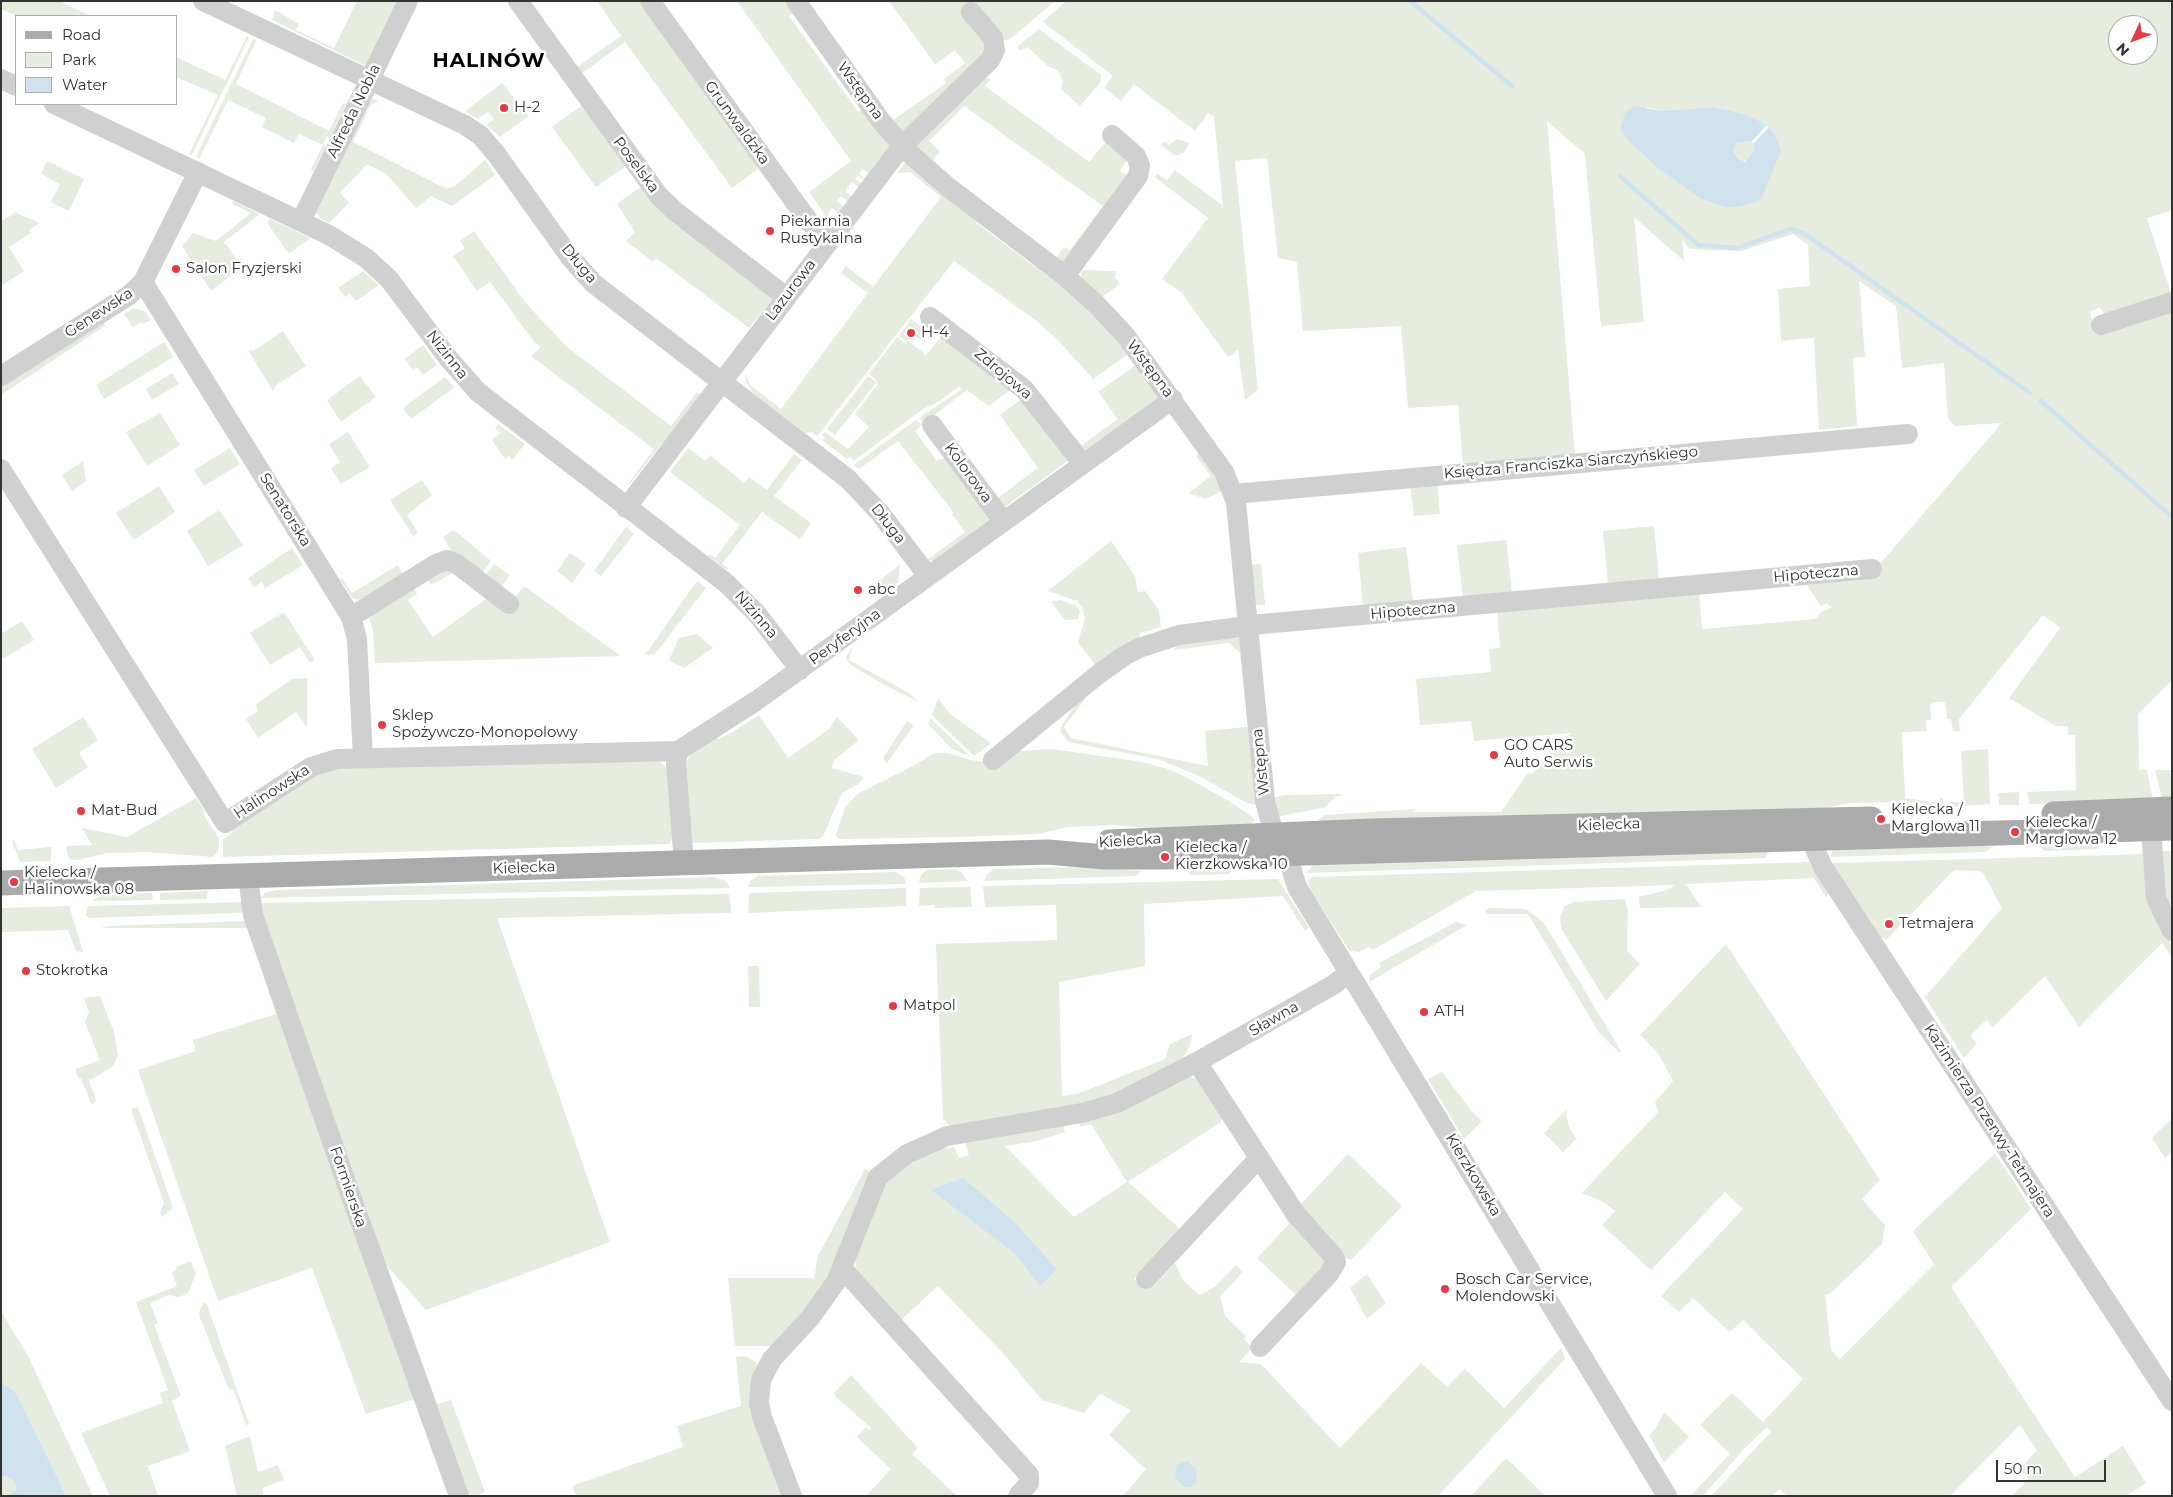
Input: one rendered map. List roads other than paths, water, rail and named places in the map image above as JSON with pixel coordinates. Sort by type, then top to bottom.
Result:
[{"type":"main road","name":"Kielecka","points":[[1,883],[1048,852],[1105,842],[1279,844],[1814,826],[2154,822],[2172,810]]},
{"type":"street","name":"Długa","points":[[203,1],[465,125],[481,136],[497,155],[570,257],[593,283],[848,479],[880,514],[928,576]]},
{"type":"street","name":"Alfreda Nobla","points":[[301,221],[408,1]]},
{"type":"street","name":"Poselska","points":[[518,1],[659,196],[676,212],[786,297]]},
{"type":"street","name":"Grunwaldzka","points":[[650,1],[810,223],[830,239]]},
{"type":"street","name":"Wstępna","points":[[796,1],[881,121],[902,146],[948,187],[1065,276],[1097,305],[1125,335],[1218,463],[1234,494],[1265,801],[1279,844]]},
{"type":"street","name":"Lazurowa","points":[[626,508],[902,146],[993,55],[993,38],[971,12]]},
{"type":"street","points":[[1,79],[15,86]]},
{"type":"street","name":"Nizinna","points":[[56,105],[301,221],[350,247],[378,267],[399,291],[449,359],[473,387],[743,598],[800,670]]},
{"type":"street","points":[[1065,276],[1138,176],[1140,166],[1136,156],[1112,134]]},
{"type":"street","name":"Genewska","points":[[1,376],[128,296],[143,282],[198,172]]},
{"type":"street","name":"Senatorska","points":[[143,282],[351,617],[357,639],[363,758]]},
{"type":"street","points":[[2101,325],[2172,302]]},
{"type":"street","name":"Zdrojowa","points":[[930,317],[1024,389],[1083,464]]},
{"type":"street","name":"Peryferyjna","points":[[678,751],[690,741],[730,719],[800,670],[1173,399]]},
{"type":"street","name":"Kolorowa","points":[[932,425],[1004,521]]},
{"type":"street","name":"Księdza Franciszka Siarczyńskiego","points":[[1234,494],[1908,434]]},
{"type":"street","name":"Halinowska","points":[[1,469],[225,823],[311,767],[328,760],[678,751]]},
{"type":"street","points":[[351,617],[436,564],[447,560],[457,564],[509,604]]},
{"type":"street","name":"Hipoteczna","points":[[993,760],[1100,673],[1139,648],[1179,635],[1872,569]]},
{"type":"street","points":[[678,751],[676,764],[684,863]]},
{"type":"street","points":[[2154,822],[2156,898],[2171,929]]},
{"type":"street","name":"Kazimierza Przerwy-Tetmajera","points":[[1814,826],[1815,849],[1824,867],[2172,1401]]},
{"type":"street","name":"Kierzkowska","points":[[1279,844],[1296,887],[1667,1496]]},
{"type":"street","name":"Formierska","points":[[248,876],[253,915],[350,1194],[459,1496]]},
{"type":"street","name":"Sławna","points":[[792,1496],[762,1417],[759,1403],[761,1380],[772,1359],[821,1304],[836,1282],[878,1177],[907,1154],[947,1136],[1082,1113],[1117,1103],[1197,1062],[1333,985],[1349,973]]},
{"type":"street","points":[[1197,1062],[1301,1222],[1329,1250],[1336,1262],[1329,1274],[1260,1347]]},
{"type":"street","points":[[1146,1279],[1259,1158]]},
{"type":"street","points":[[842,1268],[1029,1475],[1029,1483],[1018,1496]]},
{"type":"water","points":[[1634,106],[1662,111],[1713,107],[1745,114],[1767,125],[1752,141],[1737,142],[1733,151],[1739,159],[1745,162],[1755,150],[1754,143],[1769,127],[1775,135],[1781,151],[1762,197],[1755,203],[1734,207],[1724,207],[1701,199],[1657,167],[1631,143],[1620,129],[1625,113]]},
{"type":"water","points":[[963,1178],[1012,1220],[1057,1269],[1040,1286],[1016,1254],[931,1190]]},
{"type":"water","points":[[1,1382],[15,1392],[66,1496],[6,1496],[16,1491],[17,1486],[13,1479],[6,1476],[1,1477]]},
{"type":"water","points":[[1187,1461],[1196,1469],[1197,1477],[1196,1483],[1190,1487],[1184,1487],[1175,1477],[1177,1465]]},
{"type":"waterway","points":[[1410,1],[1512,86]]},
{"type":"waterway","points":[[1620,176],[1698,245],[1737,248],[1790,229],[1805,234],[2030,393]]},
{"type":"waterway","points":[[2041,401],[2172,517]]},
{"type":"place","name":"H-2","points":[[504,108]]},
{"type":"place","name":"Piekarnia Rustykalna","points":[[770,231]]},
{"type":"place","name":"Salon Fryzjerski","points":[[176,269]]},
{"type":"place","name":"H-4","points":[[911,333]]},
{"type":"place","name":"abc","points":[[858,590]]},
{"type":"place","name":"Sklep Spożywczo-Monopolowy","points":[[382,725]]},
{"type":"place","name":"GO CARS Auto Serwis","points":[[1494,755]]},
{"type":"place","name":"Mat-Bud","points":[[81,811]]},
{"type":"place","name":"Kielecka / Marglowa 11","points":[[1881,819]]},
{"type":"place","name":"Kielecka / Marglowa 12","points":[[2015,832]]},
{"type":"place","name":"Kielecka / Kierzkowska 10","points":[[1165,857]]},
{"type":"place","name":"Kielecka / Halinowska 08","points":[[14,882]]},
{"type":"place","name":"Tetmajera","points":[[1889,924]]},
{"type":"place","name":"Stokrotka","points":[[26,971]]},
{"type":"place","name":"Matpol","points":[[893,1006]]},
{"type":"place","name":"ATH","points":[[1424,1012]]},
{"type":"place","name":"Bosch Car Service, Molendowski","points":[[1445,1289]]},
{"type":"district","name":"HALINÓW","points":[[489,61]]}]
